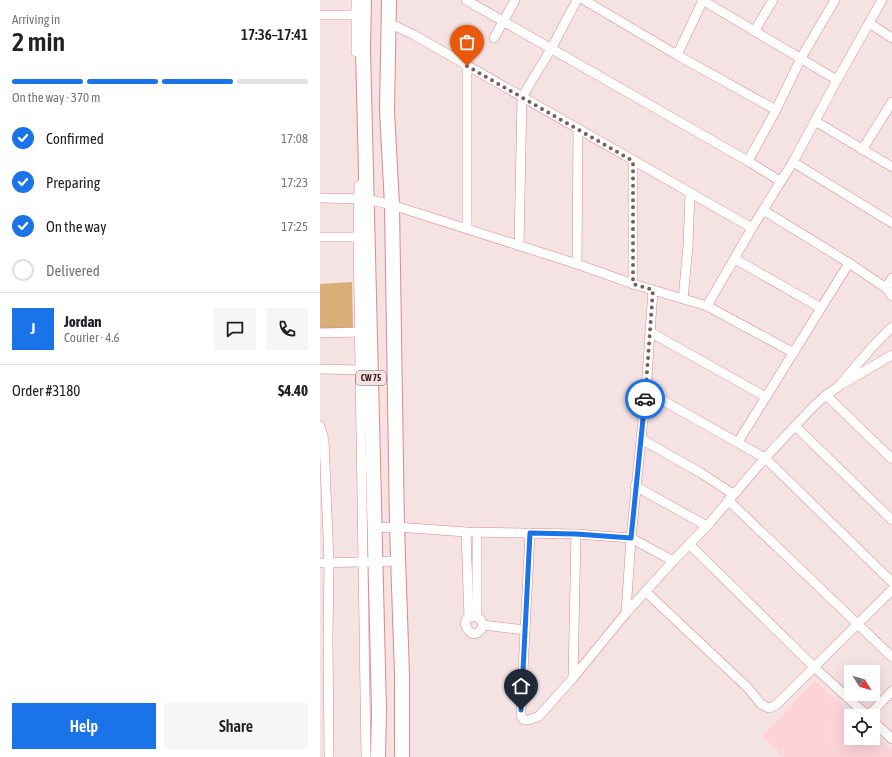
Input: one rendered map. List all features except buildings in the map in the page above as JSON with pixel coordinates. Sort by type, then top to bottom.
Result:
[{"type":"main road","name":"CW 75","points":[[364,0],[360,15],[363,49],[363,199],[374,528],[369,562],[379,710],[378,757]]},
{"type":"main road","points":[[389,0],[387,111],[392,205]]},
{"type":"main road","name":"CW 75","points":[[392,205],[397,528],[402,675],[402,757]]},
{"type":"street","points":[[320,14],[360,15],[356,0]]},
{"type":"street","points":[[466,0],[748,161],[780,181]]},
{"type":"street","points":[[494,38],[515,0]]},
{"type":"street","points":[[519,246],[522,98],[551,49],[577,0]]},
{"type":"street","points":[[584,0],[677,55],[776,110]]},
{"type":"street","points":[[677,55],[703,0],[837,80]]},
{"type":"street","points":[[755,30],[773,0]]},
{"type":"street","points":[[748,161],[776,110],[801,58],[835,0]]},
{"type":"street","points":[[707,306],[780,181],[793,162],[880,1]]},
{"type":"street","points":[[389,23],[414,35],[752,228]]},
{"type":"street","points":[[869,23],[892,38]]},
{"type":"street","points":[[467,66],[467,228]]},
{"type":"street","points":[[862,150],[892,103]]},
{"type":"street","points":[[815,121],[892,167]]},
{"type":"street","points":[[577,264],[578,129]]},
{"type":"street","points":[[633,161],[633,284]]},
{"type":"street","points":[[793,162],[892,223]]},
{"type":"street","points":[[683,299],[690,193]]},
{"type":"street","points":[[320,198],[363,199],[392,205],[577,264],[633,284],[707,306],[794,353]]},
{"type":"street","points":[[363,199],[358,237],[360,370],[369,562],[366,757]]},
{"type":"street","points":[[763,210],[849,263],[886,288],[892,296]]},
{"type":"street","points":[[320,237],[358,237]]},
{"type":"street","points":[[735,259],[821,308]]},
{"type":"street","points":[[738,442],[849,263]]},
{"type":"street","points":[[886,288],[892,278]]},
{"type":"street","points":[[626,613],[635,486],[646,391],[653,290]]},
{"type":"street","points":[[838,387],[873,346],[892,327]]},
{"type":"street","points":[[320,334],[360,332]]},
{"type":"street","points":[[650,332],[766,397]]},
{"type":"street","points":[[530,533],[521,710],[524,720],[529,720],[539,716],[573,678],[626,613],[707,526],[765,458],[826,395],[891,357]]},
{"type":"street","points":[[320,369],[360,370]]},
{"type":"street","points":[[646,391],[765,458],[892,582]]},
{"type":"street","points":[[826,395],[892,459]]},
{"type":"street","points":[[320,424],[324,440],[324,703],[329,757]]},
{"type":"street","points":[[795,426],[892,520]]},
{"type":"street","points":[[641,439],[701,473],[731,497],[858,625],[892,657]]},
{"type":"street","points":[[635,486],[707,526]]},
{"type":"street","points":[[374,528],[466,532],[576,534],[631,538],[673,561]]},
{"type":"street","points":[[466,532],[476,620]]},
{"type":"street","points":[[476,620],[477,532]]},
{"type":"street","points":[[573,678],[576,534]]},
{"type":"street","points":[[689,544],[814,666],[868,716],[892,691]]},
{"type":"street","points":[[324,563],[398,561]]},
{"type":"street","points":[[646,592],[748,688],[761,704],[769,708],[776,705],[892,590]]},
{"type":"street","points":[[476,620],[525,630]]},
{"type":"street","points":[[880,728],[892,739]]},
{"type":"shaded area","points":[[352,282],[353,330],[320,330],[320,284]]},
{"type":"shaded area","points":[[815,681],[846,709],[844,709],[844,745],[880,745],[880,740],[892,751],[892,757],[784,757],[762,736]]},
{"type":"way so far","points":[[467,66],[633,161],[633,284],[641,285],[653,290],[645,399]]},
{"type":"route","points":[[521,710],[530,533],[576,534],[631,538],[635,486],[645,399]]}]
